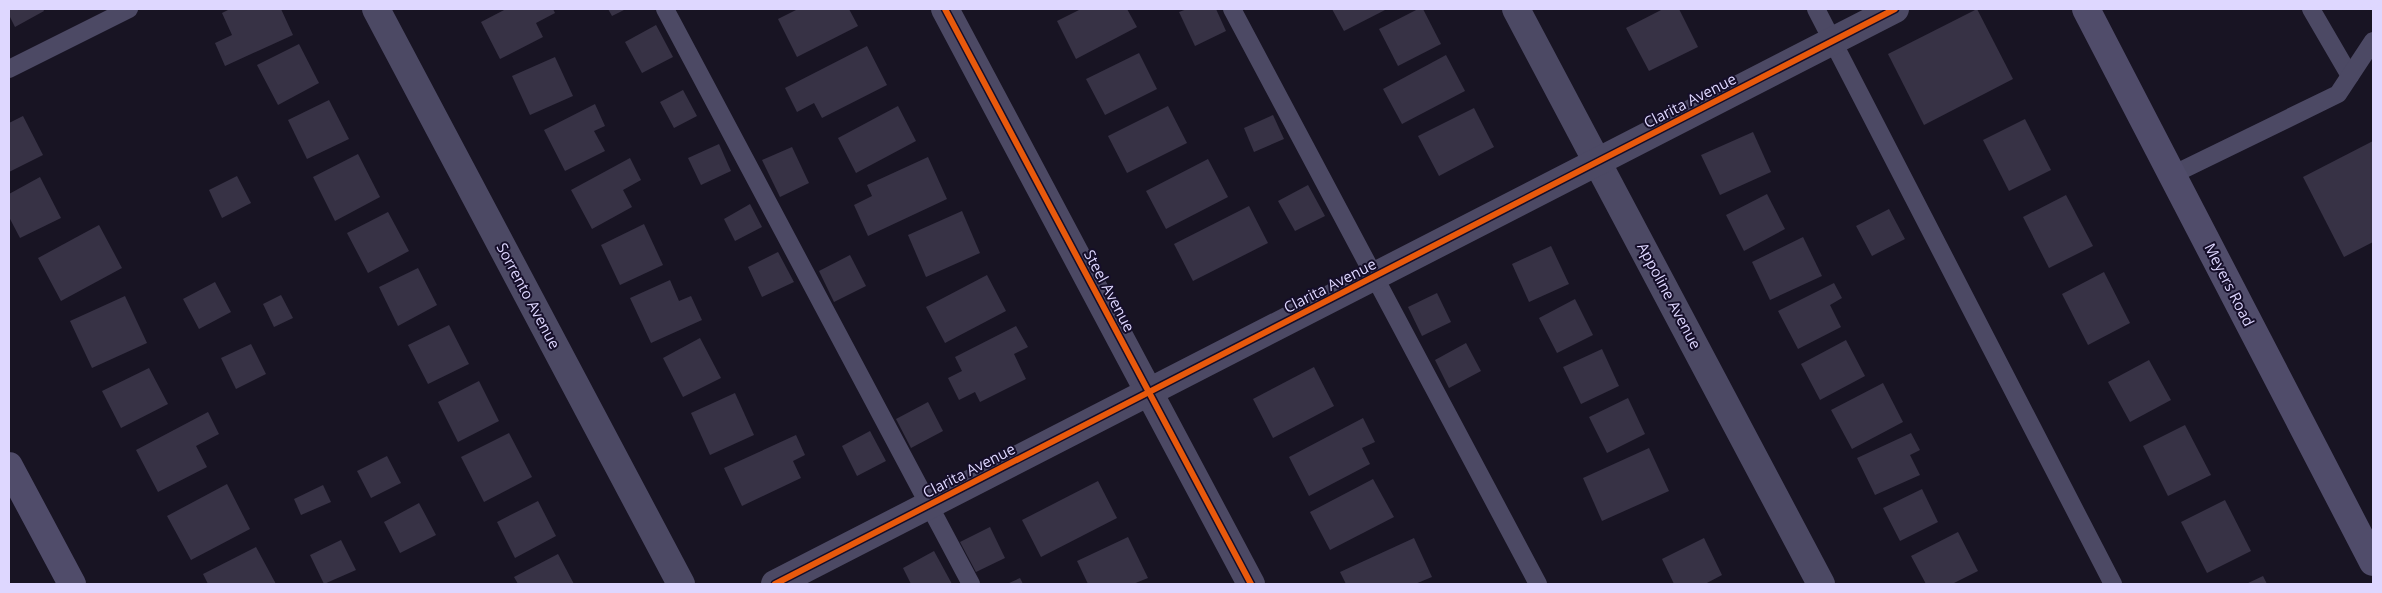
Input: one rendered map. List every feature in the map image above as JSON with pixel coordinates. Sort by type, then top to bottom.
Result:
[{"type":"street","name":"Sorrento Avenue","points":[[376,9],[681,584]]},
{"type":"street","name":"Steel Avenue","points":[[945,9],[1251,584]]},
{"type":"street","name":"Appoline Avenue","points":[[1516,9],[1821,584]]},
{"type":"street","name":"Clarita Avenue","points":[[775,584],[1895,9]]},
{"type":"street","name":"Meyers Road","points":[[2086,9],[2373,562]]},
{"type":"street","points":[[9,466],[72,584]]},
{"type":"lane","points":[[9,69],[129,9]]},
{"type":"lane","points":[[665,9],[971,584]]},
{"type":"lane","points":[[1232,9],[1538,584]]},
{"type":"lane","points":[[1816,9],[2113,584]]},
{"type":"lane","points":[[2311,9],[2350,76]]},
{"type":"lane","points":[[2172,175],[2338,94],[2373,41]]},
{"type":"building","points":[[9,9],[43,9],[44,11],[15,27],[9,15]]},
{"type":"building","points":[[230,9],[281,9],[293,35],[225,66],[215,43],[232,35],[222,13]]},
{"type":"building","points":[[506,9],[553,9],[555,13],[536,23],[543,37],[500,59],[481,22]]},
{"type":"building","points":[[608,9],[626,9],[612,16]]},
{"type":"building","points":[[798,9],[849,9],[858,26],[797,57],[778,19]]},
{"type":"building","points":[[1081,9],[1127,9],[1137,27],[1076,59],[1057,21]]},
{"type":"building","points":[[1187,9],[1216,9],[1226,31],[1195,46],[1179,12]]},
{"type":"building","points":[[1332,9],[1387,9],[1344,31]]},
{"type":"building","points":[[1418,9],[1423,9],[1441,44],[1398,66],[1379,29]]},
{"type":"building","points":[[1663,9],[1679,9],[1698,47],[1649,71],[1626,28]]},
{"type":"building","points":[[1977,9],[2013,79],[1924,125],[1888,54]]},
{"type":"building","points":[[656,25],[673,57],[642,73],[625,42]]},
{"type":"building","points":[[299,44],[319,83],[278,105],[257,65]]},
{"type":"building","points":[[867,46],[887,85],[822,118],[814,103],[797,112],[785,88]]},
{"type":"building","points":[[1139,53],[1157,89],[1105,115],[1086,79]]},
{"type":"building","points":[[1446,55],[1465,91],[1402,124],[1383,89]]},
{"type":"building","points":[[555,57],[573,96],[530,115],[512,76]]},
{"type":"building","points":[[683,90],[697,116],[674,128],[660,102]]},
{"type":"building","points":[[329,100],[349,139],[307,159],[288,120]]},
{"type":"building","points":[[595,104],[605,126],[594,131],[605,151],[565,171],[544,130]]},
{"type":"building","points":[[898,106],[916,141],[856,173],[838,138]]},
{"type":"building","points":[[1168,106],[1187,143],[1127,173],[1108,136]]},
{"type":"building","points":[[1474,108],[1494,147],[1439,176],[1418,136]]},
{"type":"building","points":[[1273,115],[1284,139],[1254,152],[1244,128]]},
{"type":"building","points":[[23,116],[43,155],[9,172],[9,123]]},
{"type":"building","points":[[2025,119],[2051,170],[2009,191],[1983,140]]},
{"type":"building","points":[[1753,132],[1771,172],[1720,195],[1701,155]]},
{"type":"building","points":[[2373,141],[2373,242],[2344,257],[2303,177]]},
{"type":"building","points":[[719,144],[731,171],[701,185],[688,158]]},
{"type":"building","points":[[792,147],[809,183],[780,197],[762,160]]},
{"type":"building","points":[[358,154],[380,197],[335,221],[313,177]]},
{"type":"building","points":[[928,157],[947,199],[868,236],[854,205],[872,196],[867,185]]},
{"type":"building","points":[[630,158],[641,180],[623,190],[632,207],[592,229],[571,190]]},
{"type":"building","points":[[1208,159],[1228,197],[1166,229],[1146,191]]},
{"type":"building","points":[[237,176],[251,203],[222,218],[209,190]]},
{"type":"building","points":[[40,177],[61,218],[20,238],[9,217],[9,194]]},
{"type":"building","points":[[1308,185],[1325,216],[1295,231],[1278,201]]},
{"type":"building","points":[[1767,194],[1785,229],[1744,251],[1726,215]]},
{"type":"building","points":[[2066,195],[2093,246],[2049,268],[2023,217]]},
{"type":"building","points":[[750,204],[762,227],[735,241],[724,219]]},
{"type":"building","points":[[1249,206],[1268,243],[1193,281],[1174,244]]},
{"type":"building","points":[[1889,209],[1905,239],[1872,256],[1856,226]]},
{"type":"building","points":[[962,211],[980,253],[926,277],[908,235]]},
{"type":"building","points":[[388,212],[409,251],[368,273],[347,233]]},
{"type":"building","points":[[644,224],[663,265],[620,285],[601,245]]},
{"type":"building","points":[[99,225],[122,268],[61,301],[38,258]]},
{"type":"building","points":[[1803,237],[1822,276],[1770,300],[1752,262]]},
{"type":"building","points":[[1551,246],[1569,284],[1529,302],[1512,264]]},
{"type":"building","points":[[778,252],[794,282],[762,297],[748,267]]},
{"type":"building","points":[[850,255],[866,286],[834,302],[819,271]]},
{"type":"building","points":[[418,268],[437,305],[398,326],[379,287]]},
{"type":"building","points":[[2104,272],[2130,323],[2088,345],[2062,294]]},
{"type":"building","points":[[987,275],[1006,311],[945,343],[926,307]]},
{"type":"building","points":[[670,280],[679,301],[691,296],[702,320],[651,343],[630,298]]},
{"type":"building","points":[[215,282],[231,312],[199,329],[183,299]]},
{"type":"building","points":[[1834,283],[1842,298],[1830,305],[1841,327],[1798,349],[1778,311]]},
{"type":"building","points":[[1437,293],[1451,322],[1422,336],[1408,307]]},
{"type":"building","points":[[281,295],[293,318],[274,327],[263,304]]},
{"type":"building","points":[[125,296],[147,343],[92,368],[70,321]]},
{"type":"building","points":[[1575,299],[1593,335],[1557,353],[1539,318]]},
{"type":"building","points":[[449,325],[469,364],[428,384],[408,345]]},
{"type":"building","points":[[1016,326],[1028,347],[1014,354],[1026,379],[980,402],[975,392],[959,400],[948,378],[962,371],[955,357]]},
{"type":"building","points":[[700,338],[721,378],[683,397],[663,358]]},
{"type":"building","points":[[1846,340],[1865,376],[1820,400],[1801,364]]},
{"type":"building","points":[[1466,343],[1481,371],[1449,388],[1435,360]]},
{"type":"building","points":[[251,344],[266,374],[236,389],[221,358]]},
{"type":"building","points":[[1602,349],[1619,386],[1581,404],[1563,367]]},
{"type":"building","points":[[2149,360],[2171,400],[2130,422],[2108,382]]},
{"type":"building","points":[[1314,367],[1334,406],[1273,438],[1253,399]]},
{"type":"building","points":[[149,368],[168,404],[121,428],[102,391]]},
{"type":"building","points":[[479,381],[499,421],[458,442],[438,402]]},
{"type":"building","points":[[1883,383],[1903,422],[1852,449],[1831,410]]},
{"type":"building","points":[[735,393],[754,435],[710,455],[691,413]]},
{"type":"building","points":[[1628,398],[1645,434],[1607,453],[1589,417]]},
{"type":"building","points":[[928,402],[943,431],[911,448],[896,419]]},
{"type":"building","points":[[208,412],[219,434],[196,446],[207,467],[158,492],[136,450]]},
{"type":"building","points":[[1363,418],[1375,442],[1362,448],[1370,464],[1309,496],[1289,457]]},
{"type":"building","points":[[2185,425],[2211,475],[2168,496],[2143,446]]},
{"type":"building","points":[[870,431],[886,461],[857,476],[842,446]]},
{"type":"building","points":[[509,433],[532,477],[484,502],[461,457]]},
{"type":"building","points":[[1911,433],[1920,450],[1910,455],[1920,475],[1875,495],[1857,458]]},
{"type":"building","points":[[796,435],[805,455],[793,461],[801,478],[742,506],[724,468]]},
{"type":"building","points":[[1649,448],[1669,491],[1602,521],[1583,478]]},
{"type":"building","points":[[387,456],[401,483],[371,498],[357,471]]},
{"type":"building","points":[[1373,479],[1394,517],[1330,550],[1310,512]]},
{"type":"building","points":[[1098,481],[1117,518],[1041,557],[1022,520]]},
{"type":"building","points":[[227,484],[250,529],[191,560],[167,516]]},
{"type":"building","points":[[323,485],[331,502],[301,515],[294,499]]},
{"type":"building","points":[[1922,489],[1938,522],[1900,541],[1883,508]]},
{"type":"building","points":[[2225,500],[2251,551],[2207,573],[2181,522]]},
{"type":"building","points":[[538,501],[556,536],[515,558],[497,522]]},
{"type":"building","points":[[419,503],[436,535],[400,553],[384,522]]},
{"type":"building","points":[[990,527],[1005,558],[976,572],[960,542]]},
{"type":"building","points":[[1958,532],[1978,571],[1952,584],[1926,584],[1911,556]]},
{"type":"building","points":[[1128,537],[1148,578],[1133,584],[1088,584],[1077,561]]},
{"type":"building","points":[[1414,538],[1432,577],[1415,584],[1346,584],[1340,572]]},
{"type":"building","points":[[1704,538],[1722,575],[1705,584],[1674,584],[1662,559]]},
{"type":"building","points":[[341,540],[356,570],[324,584],[310,555]]},
{"type":"building","points":[[256,547],[276,584],[208,584],[203,574]]},
{"type":"building","points":[[934,551],[952,584],[911,584],[903,568]]},
{"type":"building","points":[[558,554],[574,584],[518,584],[514,577]]},
{"type":"building","points":[[2263,576],[2267,584],[2246,584]]},
{"type":"building","points":[[1020,578],[1023,584],[1007,584]]},
{"type":"cycle path","points":[[945,9],[1251,584]]},
{"type":"cycle path","points":[[775,584],[1895,9]]}]
